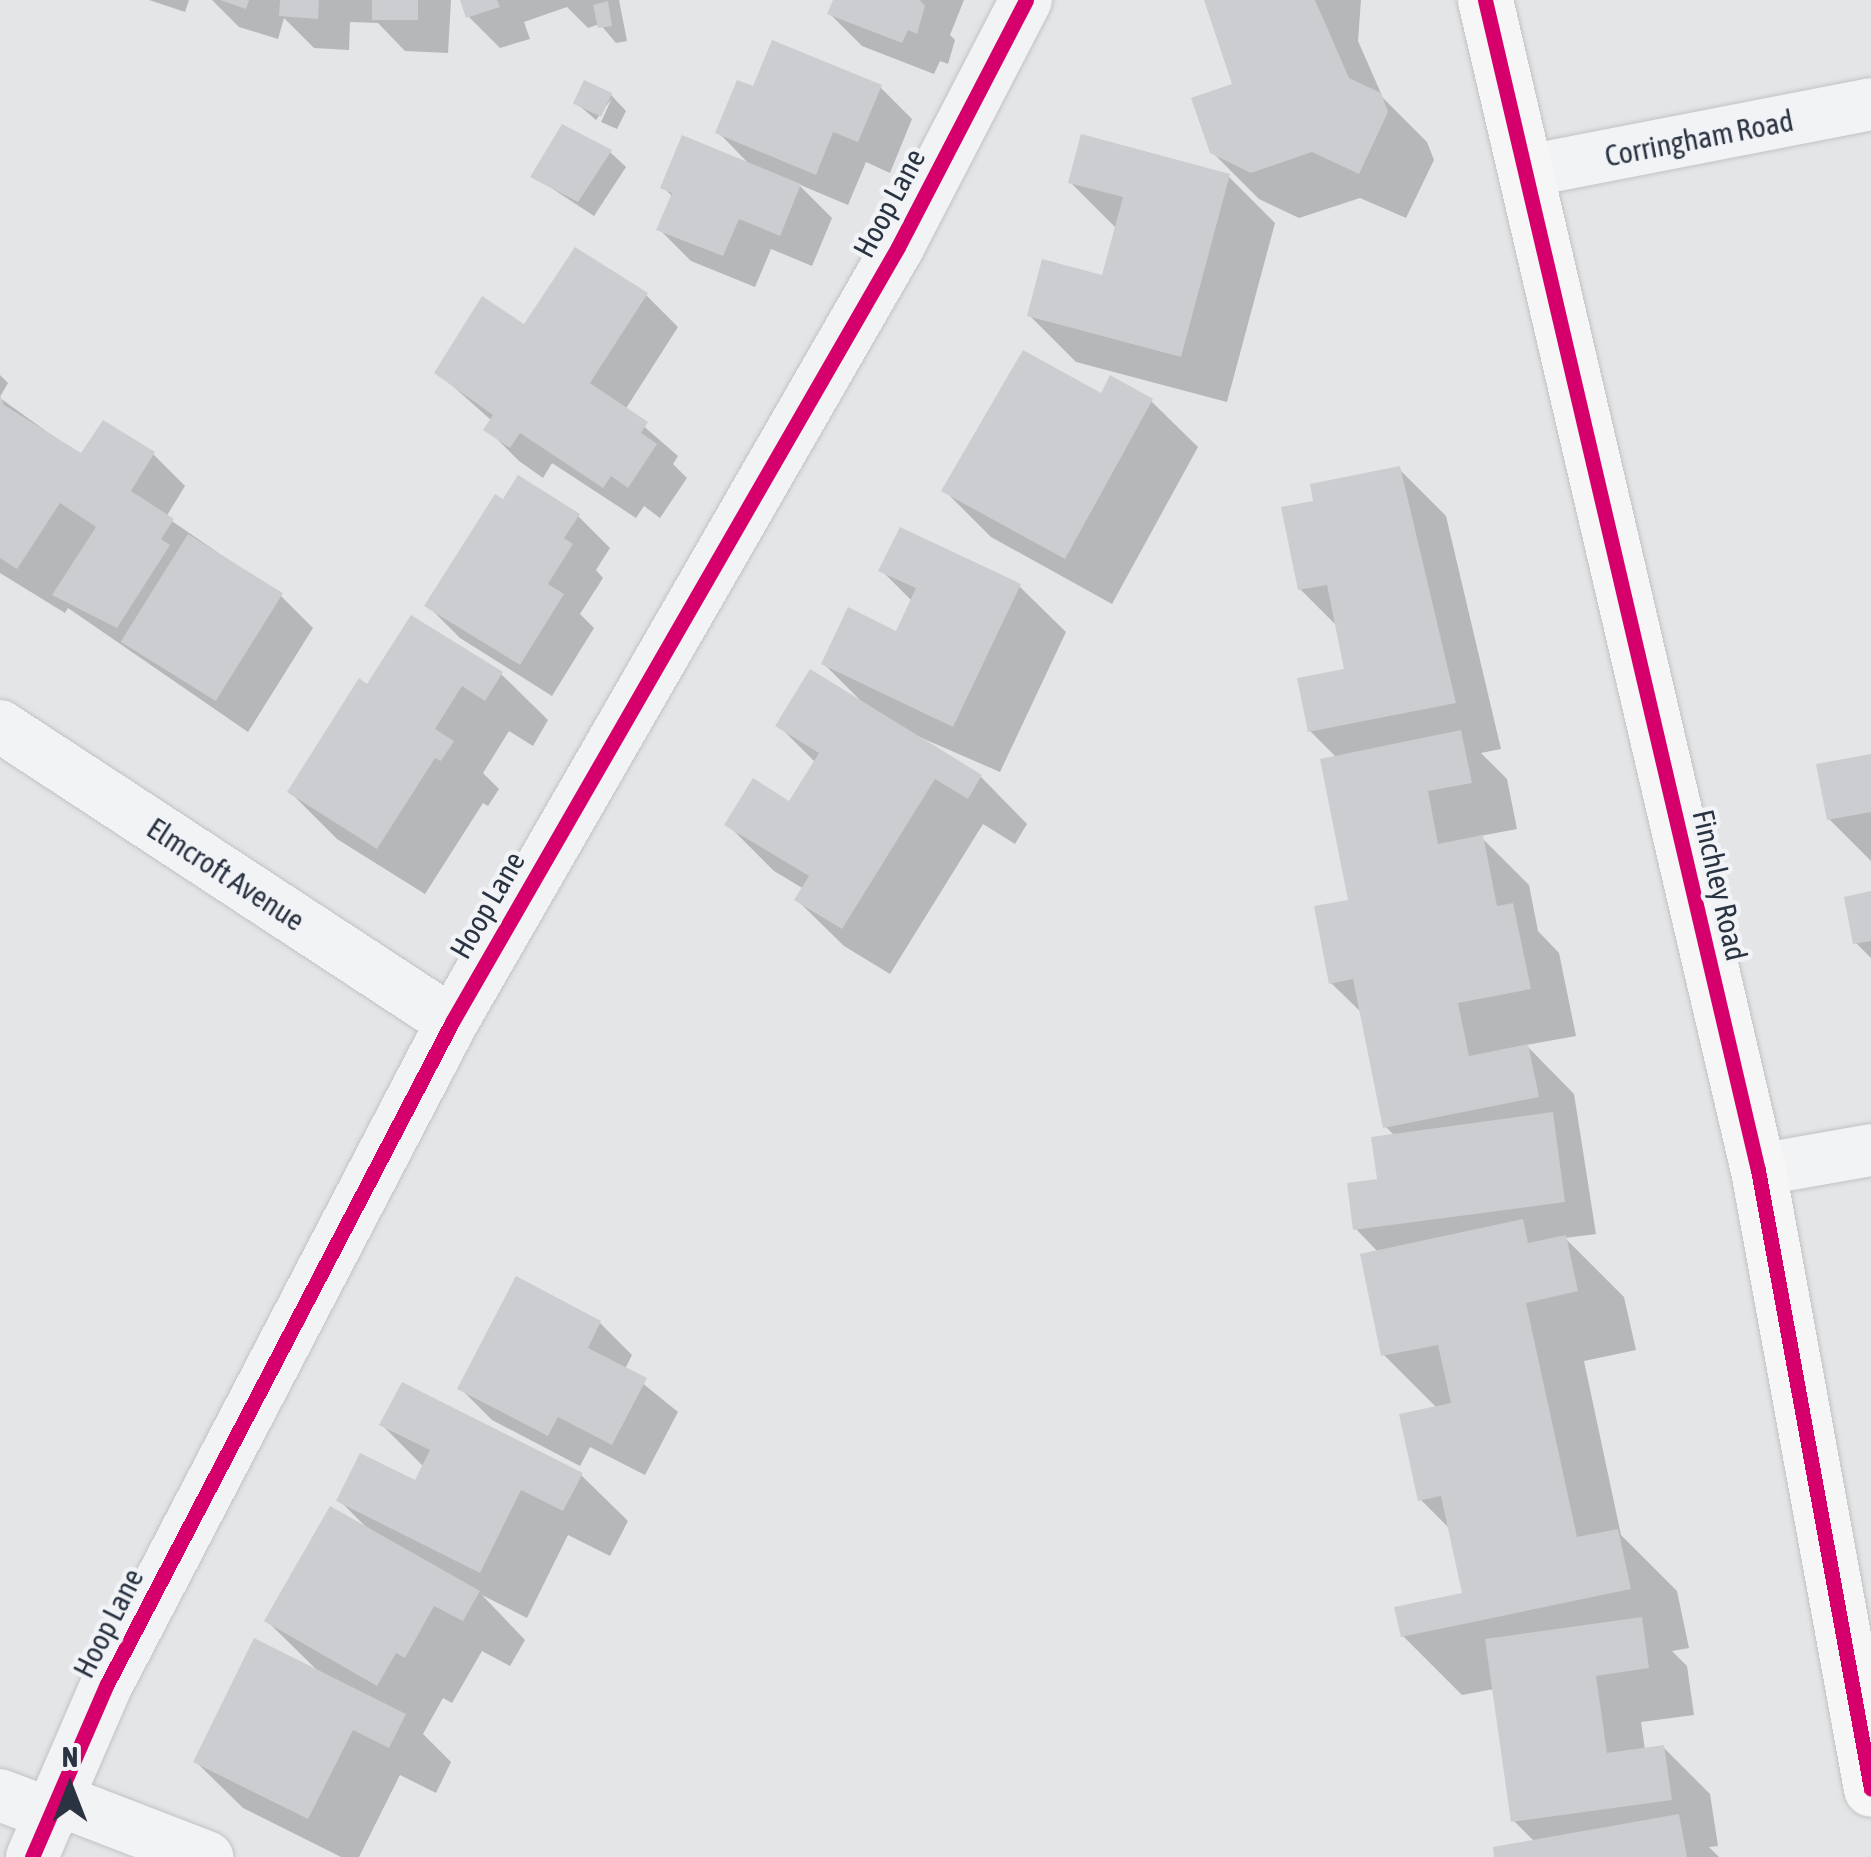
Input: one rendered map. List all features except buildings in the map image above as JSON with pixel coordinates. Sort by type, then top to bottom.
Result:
[{"type":"main road","name":"Finchley Road","points":[[1484,0],[1758,1170],[1871,1789]]},
{"type":"street","name":"Hoop Lane","points":[[48,1824],[106,1684],[452,1022],[898,247],[1026,0]]},
{"type":"street","name":"Corringham Road","points":[[1527,172],[1871,104]]},
{"type":"street","name":"Elmcroft Avenue","points":[[0,726],[452,1022]]},
{"type":"street","points":[[1758,1170],[1871,1150]]},
{"type":"street","points":[[0,1795],[48,1824],[208,1857]]},
{"type":"cycle path","points":[[32,1857],[107,1684],[452,1022],[898,247],[1026,0]]},
{"type":"cycle path","points":[[1485,0],[1758,1170],[1871,1789]]}]
